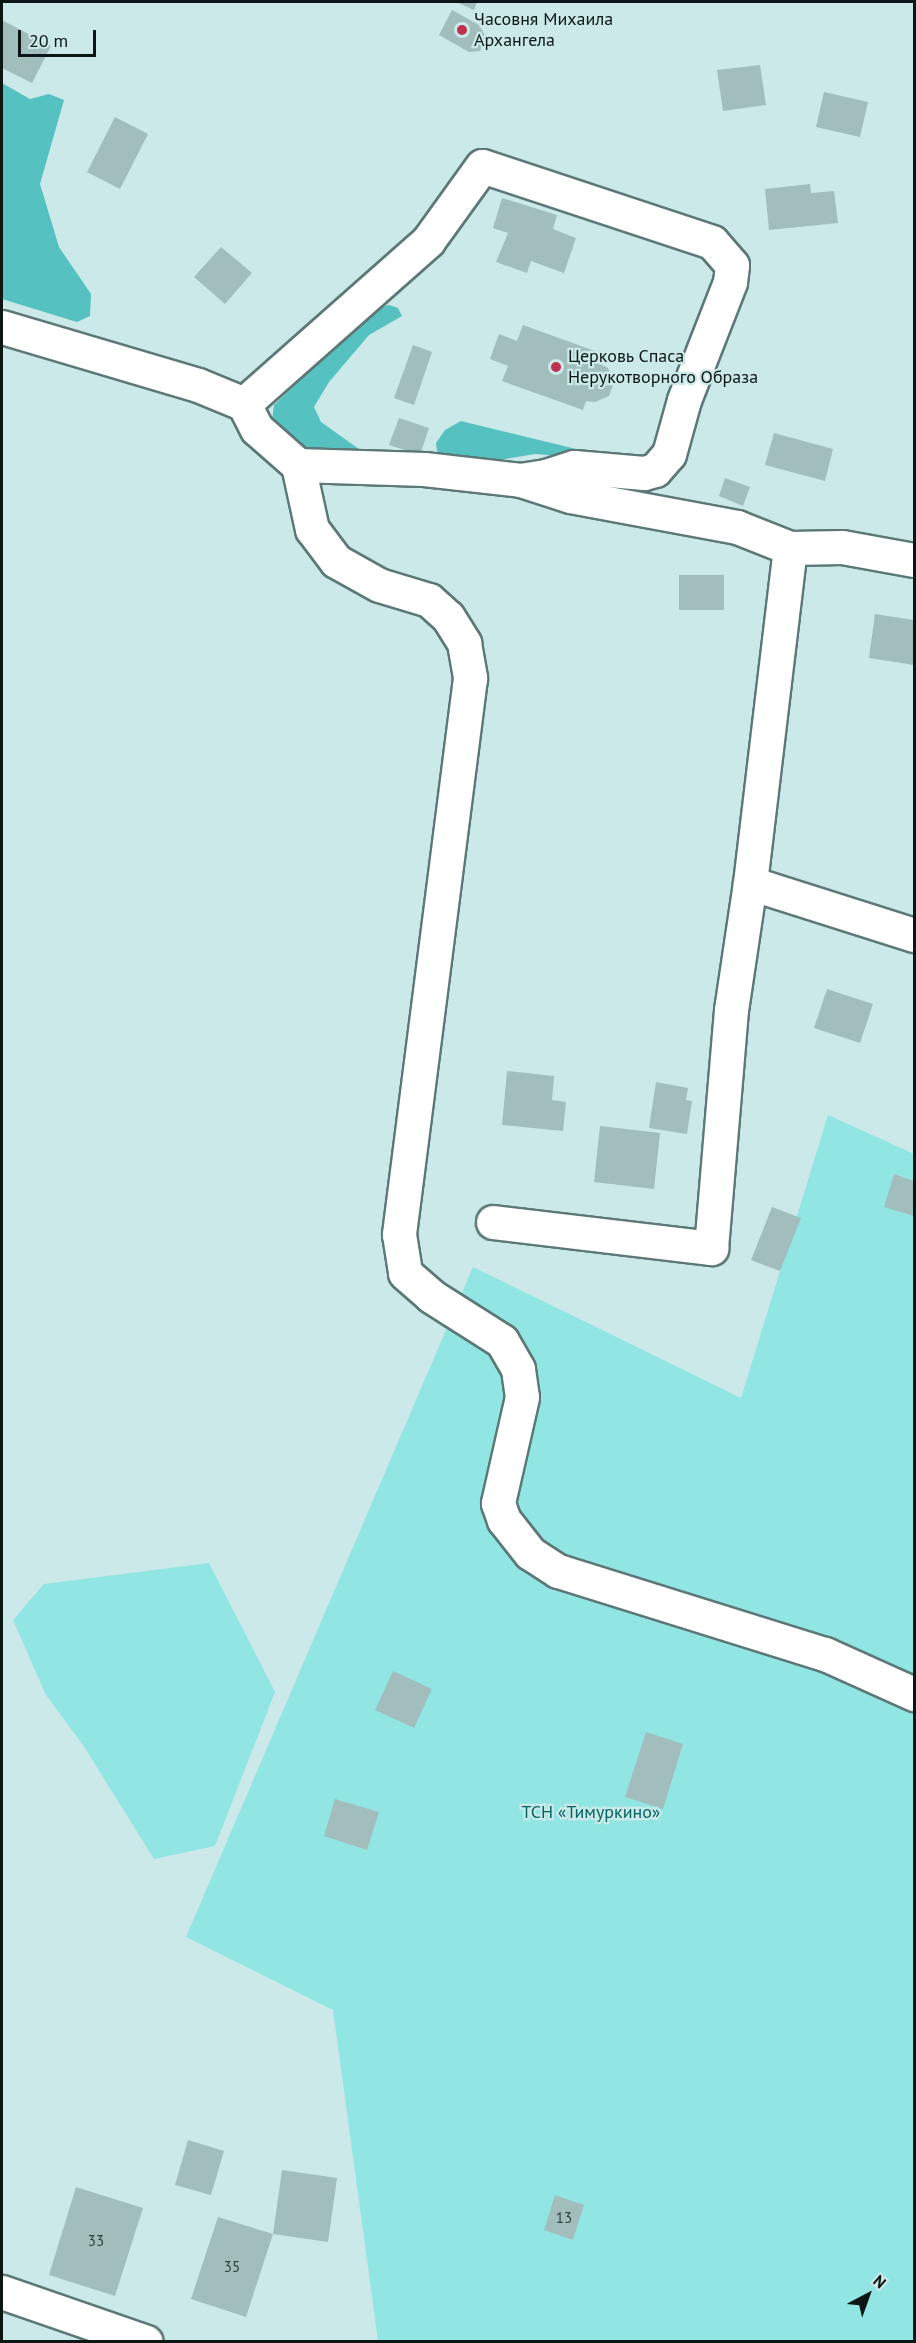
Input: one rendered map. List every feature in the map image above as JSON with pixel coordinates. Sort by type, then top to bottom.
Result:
[{"type":"street","points":[[244,404],[428,241],[482,166],[712,242],[732,265],[730,282],[684,400],[676,437],[662,463],[655,470],[644,473],[574,467],[546,476],[520,480]]},
{"type":"street","points":[[2,327],[198,386],[244,404],[257,429],[298,465],[312,530],[336,561],[378,585],[429,600],[448,617],[464,643],[470,678],[399,1234],[405,1273],[431,1296],[502,1341],[518,1369],[522,1397],[498,1503],[504,1520],[530,1553],[558,1571],[825,1654],[915,1694]]},
{"type":"street","points":[[298,465],[424,469],[520,480],[570,496],[737,527],[790,548],[842,547],[915,560]]},
{"type":"street","points":[[494,1222],[711,1248],[731,1010],[750,883],[790,548]]},
{"type":"street","points":[[750,883],[915,935]]},
{"type":"street","points":[[2,2292],[146,2342]]},
{"type":"green space","name":"ТСН «Тимуркино»","points":[[828,1115],[914,1154],[914,2341],[378,2341],[333,2010],[186,1937],[473,1267],[741,1398]]},
{"type":"green space","points":[[209,1563],[275,1692],[215,1846],[154,1859],[83,1745],[46,1695],[13,1620],[44,1584]]},
{"type":"shaded area","points":[[2,83],[30,99],[49,94],[64,100],[40,184],[59,247],[91,294],[90,316],[77,322],[2,299]]},
{"type":"shaded area","points":[[389,305],[398,308],[402,316],[369,335],[329,382],[314,407],[321,422],[366,454],[294,450],[271,428],[274,405],[369,315],[380,307]]},
{"type":"shaded area","points":[[461,421],[630,462],[535,454],[457,467],[438,458],[436,443],[445,430]]},
{"type":"building","points":[[456,2],[477,2],[474,10]]},
{"type":"building","name":"Часовня Михаила Архангела","points":[[452,10],[479,25],[486,37],[480,51],[469,52],[439,35]]},
{"type":"building","points":[[2,20],[51,46],[32,83],[2,68]]},
{"type":"building","points":[[760,65],[766,105],[723,111],[717,70]]},
{"type":"building","points":[[824,92],[868,102],[860,137],[816,127]]},
{"type":"building","points":[[115,117],[148,134],[120,189],[87,172]]},
{"type":"building","points":[[810,184],[811,193],[834,191],[838,223],[769,230],[765,189]]},
{"type":"building","points":[[502,198],[557,215],[553,229],[576,238],[564,273],[531,261],[527,273],[496,262],[508,233],[493,228]]},
{"type":"building","points":[[221,247],[252,273],[225,304],[194,277]]},
{"type":"building","name":"Церковь Спаса Нерукотворного Образа","points":[[523,325],[603,354],[600,364],[608,368],[614,382],[609,396],[595,402],[586,401],[583,410],[502,381],[508,366],[490,359],[499,334],[517,341]]},
{"type":"building","points":[[413,345],[432,352],[414,405],[394,398]]},
{"type":"building","points":[[399,418],[429,428],[420,455],[389,445]]},
{"type":"building","points":[[774,433],[833,449],[825,481],[765,465]]},
{"type":"building","points":[[725,478],[750,487],[743,506],[719,496]]},
{"type":"building","points":[[679,575],[724,575],[724,610],[679,610]]},
{"type":"building","points":[[875,614],[914,620],[914,665],[869,658]]},
{"type":"building","points":[[827,989],[873,1004],[860,1043],[814,1028]]},
{"type":"building","points":[[507,1071],[554,1076],[552,1100],[566,1102],[563,1131],[502,1125]]},
{"type":"building","points":[[656,1082],[688,1088],[686,1100],[692,1101],[687,1134],[649,1128]]},
{"type":"building","points":[[600,1126],[660,1133],[654,1189],[594,1182]]},
{"type":"building","points":[[894,1174],[914,1181],[914,1216],[884,1207]]},
{"type":"building","points":[[772,1207],[801,1218],[780,1271],[751,1260]]},
{"type":"building","points":[[393,1671],[432,1689],[414,1728],[375,1710]]},
{"type":"building","points":[[646,1732],[683,1744],[663,1809],[625,1797]]},
{"type":"building","points":[[335,1799],[379,1812],[367,1850],[324,1836]]},
{"type":"building","points":[[188,2140],[224,2151],[211,2195],[175,2185]]},
{"type":"building","points":[[282,2170],[337,2178],[328,2242],[273,2234]]},
{"type":"building","points":[[76,2187],[143,2208],[115,2296],[49,2275]]},
{"type":"building","points":[[555,2195],[584,2205],[573,2240],[544,2230]]},
{"type":"building","points":[[218,2217],[273,2234],[246,2317],[191,2299]]},
{"type":"place","name":"Часовня Михаила Архангела","points":[[462,30]]},
{"type":"place","name":"Церковь Спаса Нерукотворного Образа","points":[[556,367]]}]
